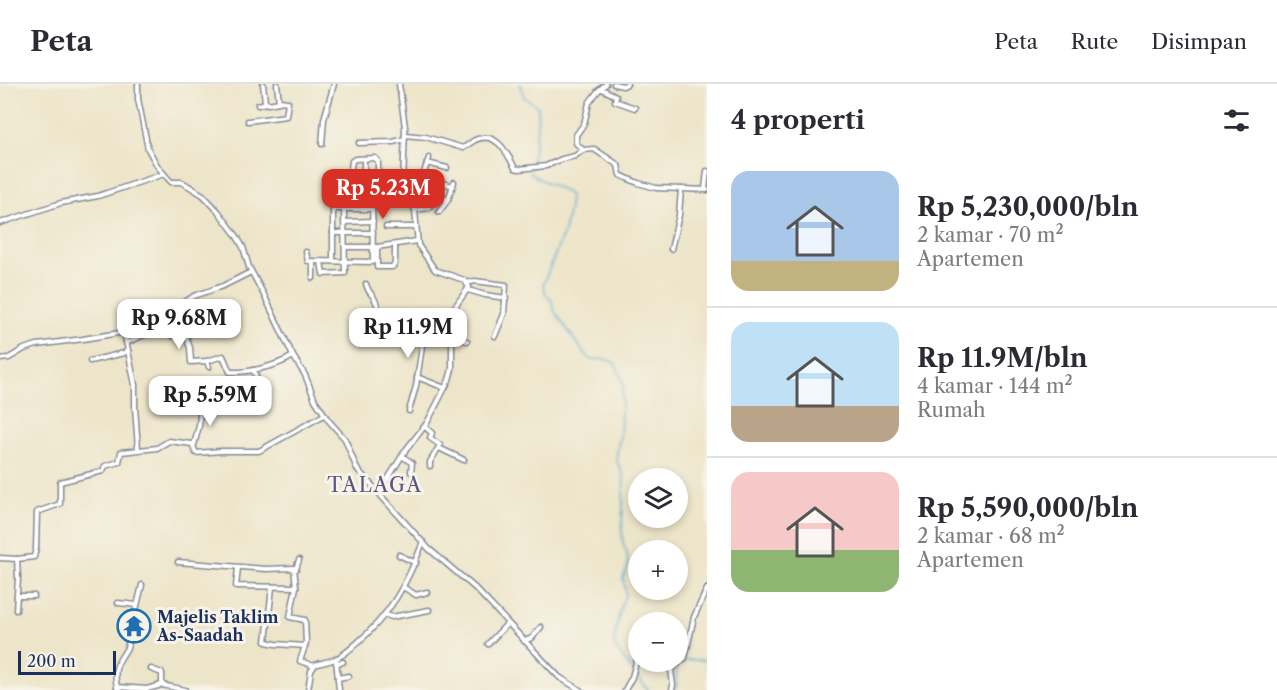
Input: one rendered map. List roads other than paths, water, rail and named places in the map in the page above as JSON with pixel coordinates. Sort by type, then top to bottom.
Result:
[{"type":"street","points":[[138,84],[138,99],[148,147],[158,167],[171,182],[182,182],[198,191],[218,211],[241,244],[251,272],[303,372],[310,391],[324,415],[345,440],[357,469],[423,542],[469,582],[559,677],[576,689]]},
{"type":"street","points":[[263,84],[266,103]]},
{"type":"street","points":[[277,84],[279,101]]},
{"type":"street","points":[[322,144],[324,119],[334,84]]},
{"type":"street","points":[[399,84],[405,137],[403,186],[413,208],[417,241],[435,270],[467,283],[475,281],[505,284],[504,314],[495,336]]},
{"type":"street","points":[[583,150],[576,142],[576,135],[584,124],[587,108],[598,91],[606,84]]},
{"type":"street","points":[[614,84],[623,86],[627,84]]},
{"type":"street","points":[[602,89],[616,96],[615,101],[635,108]]},
{"type":"street","points":[[248,121],[286,116],[288,102],[279,101],[258,105]]},
{"type":"street","points":[[358,143],[393,142],[405,137],[426,137],[463,148],[477,139],[490,138],[506,151],[516,169],[546,166],[575,156],[583,150],[594,149],[618,165],[620,175],[638,183],[666,189],[706,189],[707,171]]},
{"type":"street","points":[[364,159],[364,178]]},
{"type":"street","points":[[364,159],[378,160],[379,189],[372,193],[349,194],[352,161],[364,159]]},
{"type":"street","points":[[413,208],[428,160],[447,168]]},
{"type":"street","points":[[0,223],[55,205],[98,196],[165,174]]},
{"type":"street","points":[[422,177],[454,184],[447,203],[439,212]]},
{"type":"street","points":[[350,178],[378,178]]},
{"type":"street","points":[[671,249],[679,215],[681,189]]},
{"type":"street","points":[[418,190],[448,200]]},
{"type":"street","points":[[372,193],[374,261],[377,267],[394,266],[395,245]]},
{"type":"street","points":[[413,208],[429,208],[434,196]]},
{"type":"street","points":[[321,261],[323,274],[345,273],[344,209]]},
{"type":"street","points":[[333,261],[332,210],[372,209]]},
{"type":"street","points":[[344,222],[373,221]]},
{"type":"street","points":[[386,227],[416,227]]},
{"type":"street","points":[[333,234],[373,233]]},
{"type":"street","points":[[345,248],[375,247],[417,241]]},
{"type":"street","points":[[306,252],[307,261],[374,261]]},
{"type":"street","points":[[313,261],[314,278]]},
{"type":"street","points":[[0,359],[37,345],[137,330],[194,296],[223,286],[251,272]]},
{"type":"street","points":[[380,494],[402,456],[425,428],[452,374],[453,308],[468,290],[467,283]]},
{"type":"street","points":[[366,284],[368,292],[375,298],[378,310],[384,316],[391,318],[439,312],[452,316]]},
{"type":"street","points":[[468,290],[506,298]]},
{"type":"street","points":[[126,343],[169,324],[172,321],[169,313]]},
{"type":"street","points":[[409,411],[414,398],[427,314]]},
{"type":"street","points":[[169,324],[172,336],[184,333],[189,346],[191,362],[207,362],[223,356],[231,372],[254,370],[282,363],[293,356]]},
{"type":"street","points":[[124,331],[135,385],[138,449]]},
{"type":"street","points":[[451,336],[467,341]]},
{"type":"street","points":[[90,361],[124,354],[128,350]]},
{"type":"street","points":[[207,362],[209,368]]},
{"type":"street","points":[[254,370],[256,376]]},
{"type":"street","points":[[417,377],[445,388]]},
{"type":"street","points":[[201,402],[194,446],[196,453],[259,451],[324,415]]},
{"type":"street","points":[[425,428],[432,432],[430,438],[440,444],[430,466]]},
{"type":"street","points":[[0,558],[34,557],[37,512],[60,504],[60,482],[103,471],[105,465],[119,462],[121,452],[157,448],[169,441],[194,446]]},
{"type":"street","points":[[439,448],[464,460]]},
{"type":"street","points":[[402,456],[411,464],[411,472]]},
{"type":"street","points":[[336,661],[386,615],[404,587],[423,542]]},
{"type":"street","points":[[399,555],[416,563]]},
{"type":"street","points":[[16,610],[17,559]]},
{"type":"street","points":[[299,560],[290,617],[305,621],[305,646],[300,662],[314,666],[336,661],[343,662]]},
{"type":"street","points":[[178,562],[238,568],[292,567],[296,569]]},
{"type":"street","points":[[238,568],[236,586],[296,587]]},
{"type":"street","points":[[142,585],[127,648],[116,666],[117,689],[147,689],[162,685],[184,690]]},
{"type":"street","points":[[404,587],[416,595],[427,592]]},
{"type":"street","points":[[272,588],[266,642],[305,646]]},
{"type":"street","points":[[672,690],[671,670],[685,658],[695,613],[707,589]]},
{"type":"street","points":[[17,596],[34,596]]},
{"type":"street","points":[[118,603],[137,605]]},
{"type":"street","points":[[386,615],[392,617],[429,610]]},
{"type":"street","points":[[488,644],[507,624]]},
{"type":"street","points":[[524,641],[532,638],[541,627]]},
{"type":"street","points":[[336,661],[339,690]]},
{"type":"street","points":[[308,690],[314,666]]},
{"type":"street","points":[[151,669],[162,673],[162,685]]},
{"type":"street","points":[[626,690],[633,672]]},
{"type":"street","points":[[338,678],[349,676]]},
{"type":"waterway","points":[[520,84],[524,97],[538,107],[530,173],[570,195],[564,232],[543,285],[545,293],[551,299],[554,310],[578,345],[591,360],[605,359],[615,363],[623,382],[620,436],[616,459],[624,477],[622,530],[628,567],[623,578],[626,594],[614,637],[615,648],[648,690]]},
{"type":"waterway","points":[[688,660],[707,660]]},
{"type":"waterway","points":[[675,690],[676,672]]},
{"type":"place","name":"Majelis Taklim As-Saadah","points":[[134,626]]},
{"type":"district","name":"TALAGA","points":[[375,485]]}]
